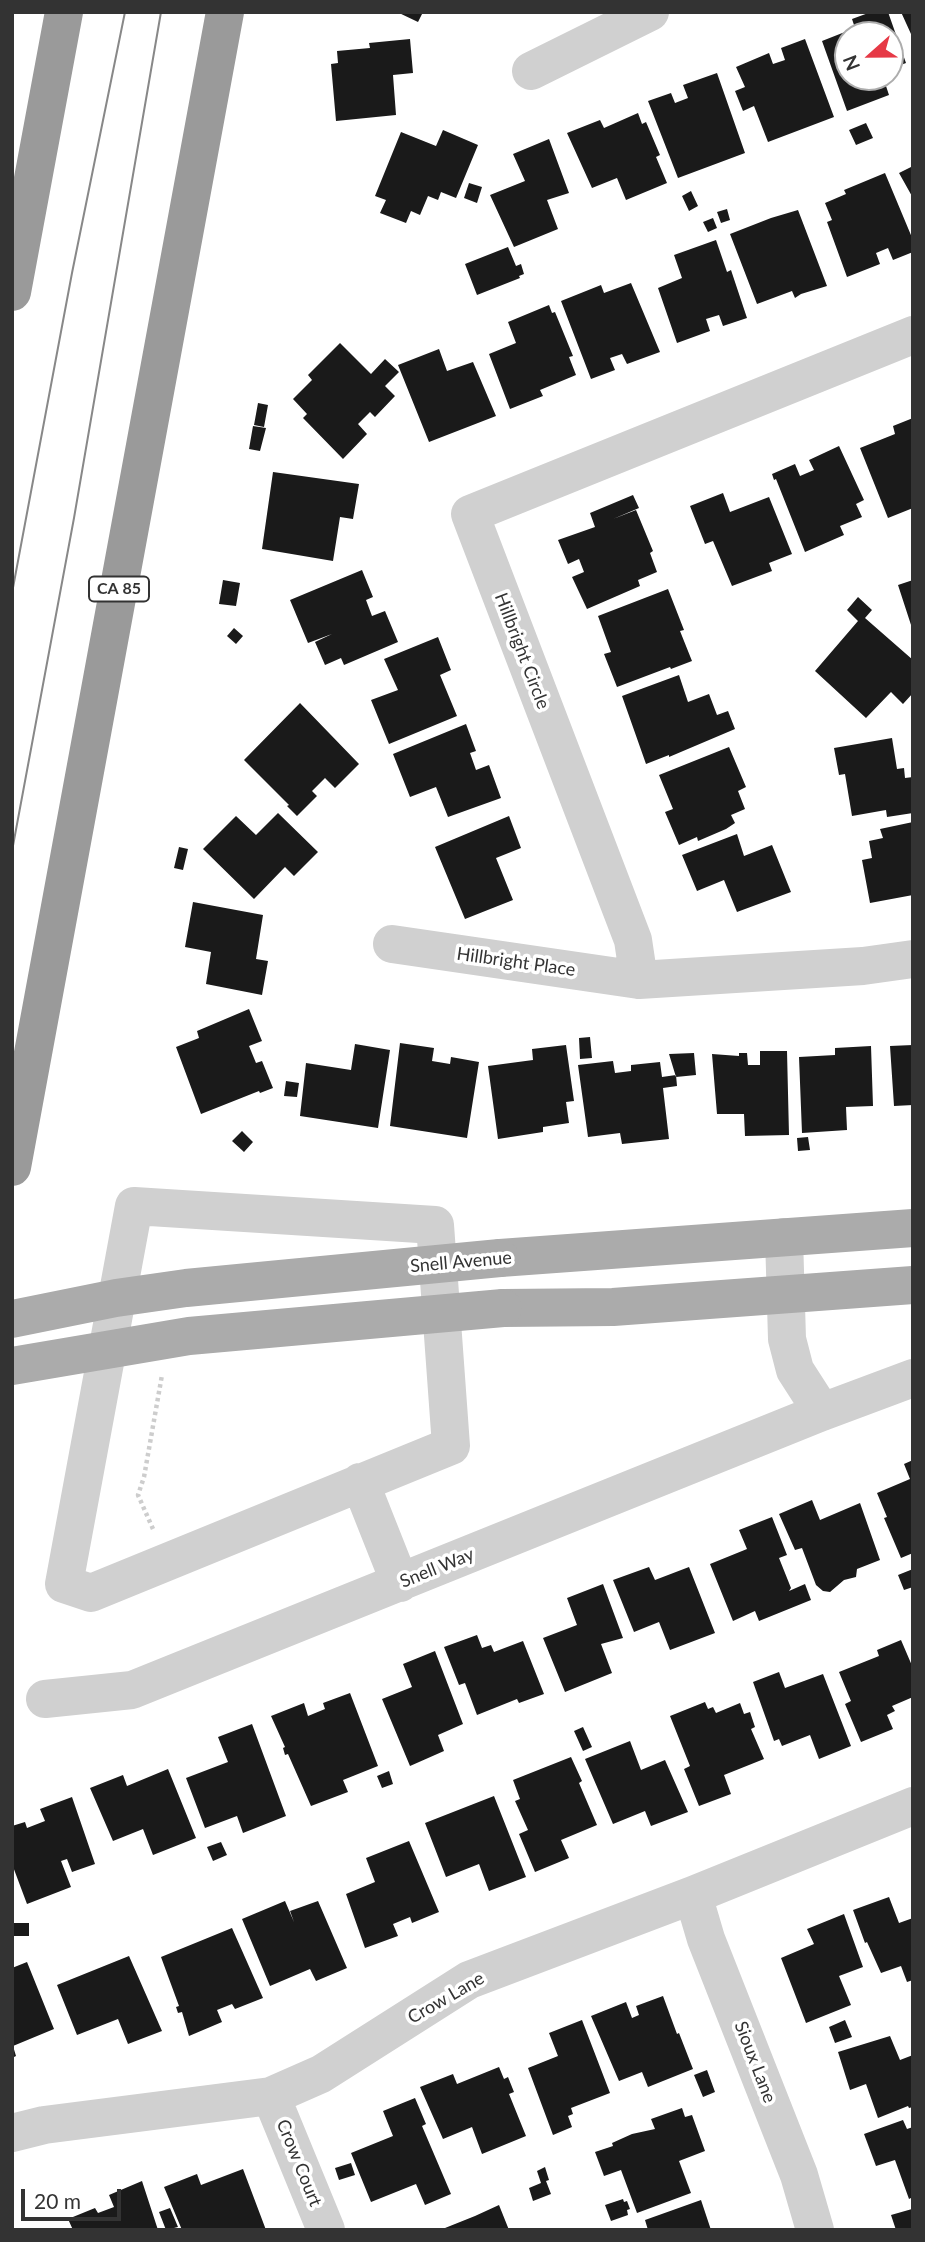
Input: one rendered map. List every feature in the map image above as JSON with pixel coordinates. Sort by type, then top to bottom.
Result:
[{"type":"highway","points":[[12,292],[64,12]]},
{"type":"highway","name":"CA 85","points":[[12,1167],[225,12]]},
{"type":"main road","name":"Snell Avenue","points":[[12,1319],[116,1298],[186,1288],[500,1258],[913,1228]]},
{"type":"main road","points":[[12,1366],[189,1336],[503,1308],[613,1307],[913,1285]]},
{"type":"street","points":[[531,71],[650,12]]},
{"type":"street","name":"Hillbright Circle","points":[[639,980],[633,940],[470,514],[913,335]]},
{"type":"street","name":"Hillbright Place","points":[[392,944],[639,980]]},
{"type":"street","points":[[639,980],[863,966],[913,959]]},
{"type":"street","points":[[134,1206],[435,1225],[451,1446],[167,1561],[91,1592],[64,1584],[134,1206]]},
{"type":"street","points":[[784,1237],[787,1339],[795,1370],[821,1412]]},
{"type":"street","name":"Snell Way","points":[[45,1699],[132,1690],[821,1412],[913,1378]]},
{"type":"street","points":[[360,1482],[400,1583]]},
{"type":"street","name":"Crow Lane","points":[[12,2133],[44,2125],[271,2096],[321,2074],[469,1980],[693,1895],[913,1806]]},
{"type":"street","name":"Sioux Lane","points":[[693,1895],[706,1939],[799,2175],[816,2230]]},
{"type":"street","name":"Crow Court","points":[[271,2096],[326,2230]]},
{"type":"path","points":[[163,1370],[144,1477],[138,1494],[167,1561]]},
{"type":"building","points":[[397,12],[423,12],[418,22]]},
{"type":"building","points":[[871,12],[888,12],[891,21],[853,21]]},
{"type":"building","points":[[901,12],[913,12],[913,33],[911,34]]},
{"type":"building","points":[[834,36],[834,75],[822,41]]},
{"type":"building","points":[[410,39],[413,73],[393,75],[396,115],[336,121],[331,64],[338,63],[337,51],[370,48],[369,43]]},
{"type":"building","points":[[805,39],[834,117],[768,142],[754,106],[743,111],[735,91],[745,87],[736,67],[769,53],[773,64],[785,60],[781,48]]},
{"type":"building","points":[[717,73],[745,153],[678,178],[648,101],[671,93],[675,103],[688,98],[683,85]]},
{"type":"building","points":[[840,91],[888,91],[889,95],[847,111]]},
{"type":"building","points":[[638,113],[642,124],[646,122],[660,155],[656,157],[667,183],[626,200],[617,178],[592,188],[567,133],[600,120],[604,128]]},
{"type":"building","points":[[866,123],[873,138],[856,145],[849,130]]},
{"type":"building","points":[[443,130],[478,145],[456,198],[441,192],[438,200],[428,196],[420,215],[411,211],[406,223],[380,213],[386,200],[375,196],[401,132],[436,146]]},
{"type":"building","points":[[549,139],[569,193],[547,200],[558,229],[514,247],[490,195],[525,181],[513,154]]},
{"type":"building","points":[[913,166],[913,198],[899,173]]},
{"type":"building","points":[[885,173],[913,240],[913,252],[893,260],[888,248],[876,253],[880,264],[847,277],[827,222],[832,220],[825,203],[846,194],[844,190]]},
{"type":"building","points":[[469,183],[482,187],[477,203],[464,198]]},
{"type":"building","points":[[691,191],[698,206],[689,211],[682,196]]},
{"type":"building","points":[[727,209],[730,220],[721,223],[717,212]]},
{"type":"building","points":[[798,210],[827,286],[795,298],[792,291],[757,304],[730,234]]},
{"type":"building","points":[[713,218],[717,228],[708,232],[703,222]]},
{"type":"building","points":[[716,240],[727,272],[731,270],[747,318],[723,326],[719,315],[706,319],[710,331],[677,343],[658,288],[682,278],[674,255]]},
{"type":"building","points":[[508,247],[516,266],[521,264],[524,274],[477,295],[465,264]]},
{"type":"building","points":[[631,283],[660,352],[627,364],[622,354],[610,358],[615,370],[591,379],[561,301],[601,285],[604,293]]},
{"type":"building","points":[[549,305],[552,313],[555,312],[573,356],[569,357],[576,375],[540,390],[543,396],[510,409],[489,354],[516,343],[508,322]]},
{"type":"building","points":[[340,343],[371,374],[385,359],[399,372],[385,386],[395,396],[375,417],[370,412],[358,424],[367,434],[343,459],[303,418],[307,414],[293,399],[312,380],[308,375]]},
{"type":"building","points":[[439,349],[447,371],[473,362],[496,416],[429,442],[398,365]]},
{"type":"building","points":[[258,403],[268,405],[264,427],[254,425]]},
{"type":"building","points":[[913,418],[913,508],[888,518],[860,448],[895,434],[893,426]]},
{"type":"building","points":[[253,426],[266,428],[260,451],[249,449]]},
{"type":"building","points":[[839,446],[864,500],[856,504],[862,517],[840,526],[844,535],[805,552],[772,474],[795,464],[800,476],[814,470],[809,460]]},
{"type":"building","points":[[273,472],[359,484],[353,519],[340,517],[333,561],[262,549]]},
{"type":"building","points":[[723,493],[730,512],[769,497],[792,554],[769,563],[772,571],[732,586],[713,541],[705,544],[690,506]]},
{"type":"building","points":[[633,495],[639,508],[613,519],[636,510],[653,551],[650,553],[657,572],[638,580],[640,586],[587,609],[572,577],[584,572],[579,559],[568,564],[558,540],[595,527],[590,513]]},
{"type":"building","points":[[362,570],[373,597],[366,600],[372,616],[385,611],[398,642],[344,665],[341,658],[325,665],[315,642],[332,634],[308,643],[290,600]]},
{"type":"building","points":[[223,580],[240,583],[236,606],[219,604]]},
{"type":"building","points":[[913,580],[913,628],[912,628],[898,585]]},
{"type":"building","points":[[668,589],[684,630],[680,631],[692,661],[617,687],[604,654],[611,652],[598,616]]},
{"type":"building","points":[[858,597],[872,610],[865,618],[913,660],[913,693],[903,704],[891,692],[866,718],[815,671],[858,621],[847,610]]},
{"type":"building","points":[[234,628],[243,636],[236,644],[227,636]]},
{"type":"building","points":[[438,637],[451,670],[440,675],[457,716],[389,744],[371,700],[398,690],[384,659]]},
{"type":"building","points":[[679,675],[688,702],[709,694],[717,715],[728,711],[735,729],[646,764],[622,696]]},
{"type":"building","points":[[300,703],[359,764],[335,788],[325,778],[312,791],[317,796],[297,816],[244,760]]},
{"type":"building","points":[[466,724],[476,751],[470,753],[476,770],[489,765],[501,798],[448,817],[436,787],[410,797],[393,754]]},
{"type":"building","points":[[892,738],[897,769],[904,768],[905,778],[913,777],[913,813],[887,817],[886,810],[852,816],[845,774],[839,775],[834,748]]},
{"type":"building","points":[[729,747],[746,787],[738,791],[745,809],[731,815],[735,823],[726,829],[698,841],[697,837],[679,845],[665,812],[673,809],[659,775]]},
{"type":"building","points":[[278,813],[318,852],[294,876],[285,867],[254,899],[203,849],[236,816],[256,835]]},
{"type":"building","points":[[509,816],[521,848],[496,858],[513,900],[465,919],[435,847]]},
{"type":"building","points":[[913,822],[913,895],[870,903],[862,860],[872,858],[869,841],[883,838],[880,829]]},
{"type":"building","points":[[737,834],[744,856],[772,845],[791,892],[737,912],[724,880],[697,891],[682,855]]},
{"type":"building","points":[[179,847],[188,849],[183,870],[174,868]]},
{"type":"building","points":[[193,902],[263,915],[256,959],[268,961],[262,995],[206,984],[211,952],[185,947]]},
{"type":"building","points":[[249,1009],[262,1041],[249,1046],[256,1063],[262,1061],[273,1088],[201,1114],[176,1047],[199,1038],[197,1031]]},
{"type":"building","points":[[590,1037],[592,1058],[580,1059],[579,1038]]},
{"type":"building","points":[[400,1043],[434,1048],[432,1061],[450,1064],[451,1057],[479,1062],[467,1138],[390,1126]]},
{"type":"building","points":[[355,1044],[390,1050],[378,1128],[300,1116],[306,1063],[351,1070]]},
{"type":"building","points":[[566,1045],[574,1101],[566,1102],[569,1123],[543,1127],[543,1132],[498,1139],[488,1066],[533,1060],[532,1049]]},
{"type":"building","points":[[913,1045],[913,1105],[894,1106],[890,1046]]},
{"type":"building","points":[[871,1046],[873,1106],[846,1107],[847,1130],[802,1133],[799,1057],[835,1055],[835,1048]]},
{"type":"building","points":[[760,1051],[787,1051],[789,1135],[745,1136],[744,1114],[717,1114],[712,1054],[739,1056],[739,1053],[747,1053],[748,1065],[760,1065]]},
{"type":"building","points":[[694,1053],[696,1075],[676,1077],[669,1054]]},
{"type":"building","points":[[613,1061],[615,1073],[631,1071],[631,1065],[660,1062],[662,1077],[676,1075],[677,1086],[663,1088],[669,1139],[622,1144],[620,1133],[588,1137],[578,1065]]},
{"type":"building","points":[[286,1081],[299,1083],[297,1097],[284,1096]]},
{"type":"building","points":[[242,1131],[253,1142],[244,1152],[232,1141]]},
{"type":"building","points":[[808,1137],[810,1150],[798,1151],[797,1138]]},
{"type":"building","points":[[913,1460],[913,1553],[901,1558],[877,1493],[910,1479],[904,1464]]},
{"type":"building","points":[[812,1500],[820,1520],[860,1503],[880,1560],[857,1569],[856,1577],[844,1580],[830,1592],[823,1591],[816,1585],[802,1548],[795,1550],[779,1514]]},
{"type":"building","points":[[772,1517],[787,1555],[779,1558],[791,1588],[789,1591],[805,1584],[811,1600],[759,1621],[755,1611],[733,1621],[710,1564],[747,1549],[739,1530]]},
{"type":"building","points":[[649,1567],[655,1580],[689,1567],[715,1633],[670,1650],[659,1622],[634,1632],[613,1580]]},
{"type":"building","points":[[913,1569],[913,1587],[904,1590],[898,1575]]},
{"type":"building","points":[[603,1584],[623,1638],[601,1644],[612,1673],[565,1692],[543,1638],[577,1625],[567,1598]]},
{"type":"building","points":[[477,1635],[482,1648],[491,1645],[494,1652],[523,1641],[544,1694],[519,1703],[517,1699],[477,1715],[465,1683],[459,1685],[444,1647]]},
{"type":"building","points":[[901,1640],[913,1668],[913,1697],[892,1706],[895,1711],[887,1715],[893,1729],[861,1742],[845,1704],[851,1701],[839,1672],[879,1656],[877,1650]]},
{"type":"building","points":[[435,1651],[463,1724],[438,1735],[444,1751],[410,1766],[382,1699],[412,1687],[403,1664]]},
{"type":"building","points":[[779,1672],[785,1688],[823,1674],[851,1746],[819,1759],[810,1735],[782,1746],[779,1739],[774,1741],[753,1682]]},
{"type":"building","points":[[350,1693],[378,1766],[343,1780],[348,1792],[311,1806],[288,1754],[285,1755],[285,1747],[271,1716],[304,1703],[308,1716],[325,1709],[323,1703]]},
{"type":"building","points":[[705,1702],[708,1709],[713,1707],[716,1713],[740,1703],[744,1714],[750,1712],[755,1727],[751,1729],[764,1759],[724,1775],[731,1794],[699,1806],[684,1769],[690,1766],[670,1716]]},
{"type":"building","points":[[252,1724],[286,1816],[243,1833],[237,1816],[205,1828],[186,1778],[228,1762],[218,1737]]},
{"type":"building","points":[[583,1727],[592,1747],[583,1751],[574,1731]]},
{"type":"building","points":[[630,1741],[641,1770],[665,1760],[688,1812],[651,1826],[645,1811],[613,1824],[585,1759]]},
{"type":"building","points":[[571,1757],[597,1825],[561,1840],[569,1858],[535,1872],[519,1834],[528,1830],[515,1801],[520,1799],[513,1780]]},
{"type":"building","points":[[168,1769],[196,1838],[153,1855],[143,1829],[113,1841],[90,1788],[123,1775],[127,1786]]},
{"type":"building","points":[[389,1771],[393,1784],[382,1788],[377,1776]]},
{"type":"building","points":[[494,1796],[526,1877],[489,1891],[479,1864],[446,1877],[425,1823]]},
{"type":"building","points":[[72,1797],[95,1864],[72,1872],[67,1859],[61,1861],[71,1887],[27,1904],[12,1864],[12,1826],[25,1822],[27,1828],[45,1821],[40,1809]]},
{"type":"building","points":[[409,1841],[439,1912],[412,1923],[410,1917],[393,1924],[398,1936],[365,1948],[346,1894],[375,1882],[366,1858]]},
{"type":"building","points":[[221,1842],[227,1855],[213,1861],[207,1847]]},
{"type":"building","points":[[889,1897],[899,1923],[913,1918],[913,1980],[907,1982],[901,1966],[881,1973],[867,1942],[865,1943],[853,1910]]},
{"type":"building","points":[[285,1901],[294,1922],[290,1911],[318,1901],[347,1968],[316,1981],[310,1969],[270,1986],[242,1919]]},
{"type":"building","points":[[844,1914],[863,1967],[839,1976],[851,2005],[806,2023],[781,1958],[814,1944],[807,1929]]},
{"type":"building","points":[[14,1923],[29,1923],[29,1936],[14,1936]]},
{"type":"building","points":[[232,1928],[263,1998],[235,2009],[232,2004],[217,2010],[222,2022],[189,2036],[182,2012],[178,2013],[176,2007],[179,2006],[161,1957]]},
{"type":"building","points":[[129,1956],[162,2031],[128,2044],[118,2019],[77,2035],[57,1985]]},
{"type":"building","points":[[27,1962],[54,2029],[13,2046],[16,2056],[12,2058],[12,1968]]},
{"type":"building","points":[[663,1996],[693,2069],[648,2087],[642,2072],[619,2081],[591,2016],[626,2002],[632,2018],[639,2015],[636,2006]]},
{"type":"building","points":[[582,2020],[610,2093],[571,2108],[573,2114],[568,2116],[572,2127],[553,2135],[528,2068],[558,2056],[549,2033]]},
{"type":"building","points":[[845,2020],[852,2037],[835,2043],[829,2027]]},
{"type":"building","points":[[890,2036],[900,2060],[913,2055],[913,2107],[908,2106],[878,2118],[866,2084],[850,2090],[838,2052]]},
{"type":"building","points":[[499,2067],[504,2079],[508,2077],[514,2092],[509,2094],[526,2136],[482,2154],[472,2127],[443,2139],[420,2087],[453,2074],[457,2084]]},
{"type":"building","points":[[707,2070],[715,2092],[703,2097],[694,2075]]},
{"type":"building","points":[[415,2098],[426,2124],[422,2126],[451,2194],[425,2205],[416,2184],[371,2202],[351,2153],[393,2136],[383,2111]]},
{"type":"building","points":[[682,2108],[685,2117],[692,2115],[705,2151],[679,2161],[691,2193],[637,2213],[621,2170],[604,2176],[595,2152],[613,2146],[612,2143],[632,2134],[655,2129],[651,2119]]},
{"type":"building","points":[[903,2120],[907,2129],[913,2127],[913,2197],[909,2199],[895,2160],[876,2166],[864,2134]]},
{"type":"building","points":[[351,2163],[355,2175],[339,2180],[335,2168]]},
{"type":"building","points":[[545,2167],[551,2194],[533,2201],[529,2188],[541,2183],[537,2171]]},
{"type":"building","points":[[243,2169],[266,2230],[182,2230],[164,2187],[197,2174],[201,2185]]},
{"type":"building","points":[[142,2181],[158,2230],[73,2230],[68,2219],[95,2208],[98,2213],[114,2207],[109,2195]]},
{"type":"building","points":[[623,2199],[624,2202],[627,2201],[630,2209],[627,2210],[628,2215],[611,2221],[605,2205]]},
{"type":"building","points":[[701,2200],[711,2230],[648,2230],[645,2220]]},
{"type":"building","points":[[499,2205],[509,2230],[440,2230],[475,2216]]},
{"type":"building","points":[[170,2208],[178,2227],[166,2230],[159,2212]]},
{"type":"building","points":[[912,2209],[913,2230],[896,2230],[891,2215]]},
{"type":"tram line","points":[[12,593],[72,273],[125,12]]},
{"type":"tram line","points":[[12,851],[74,518],[161,12]]}]
